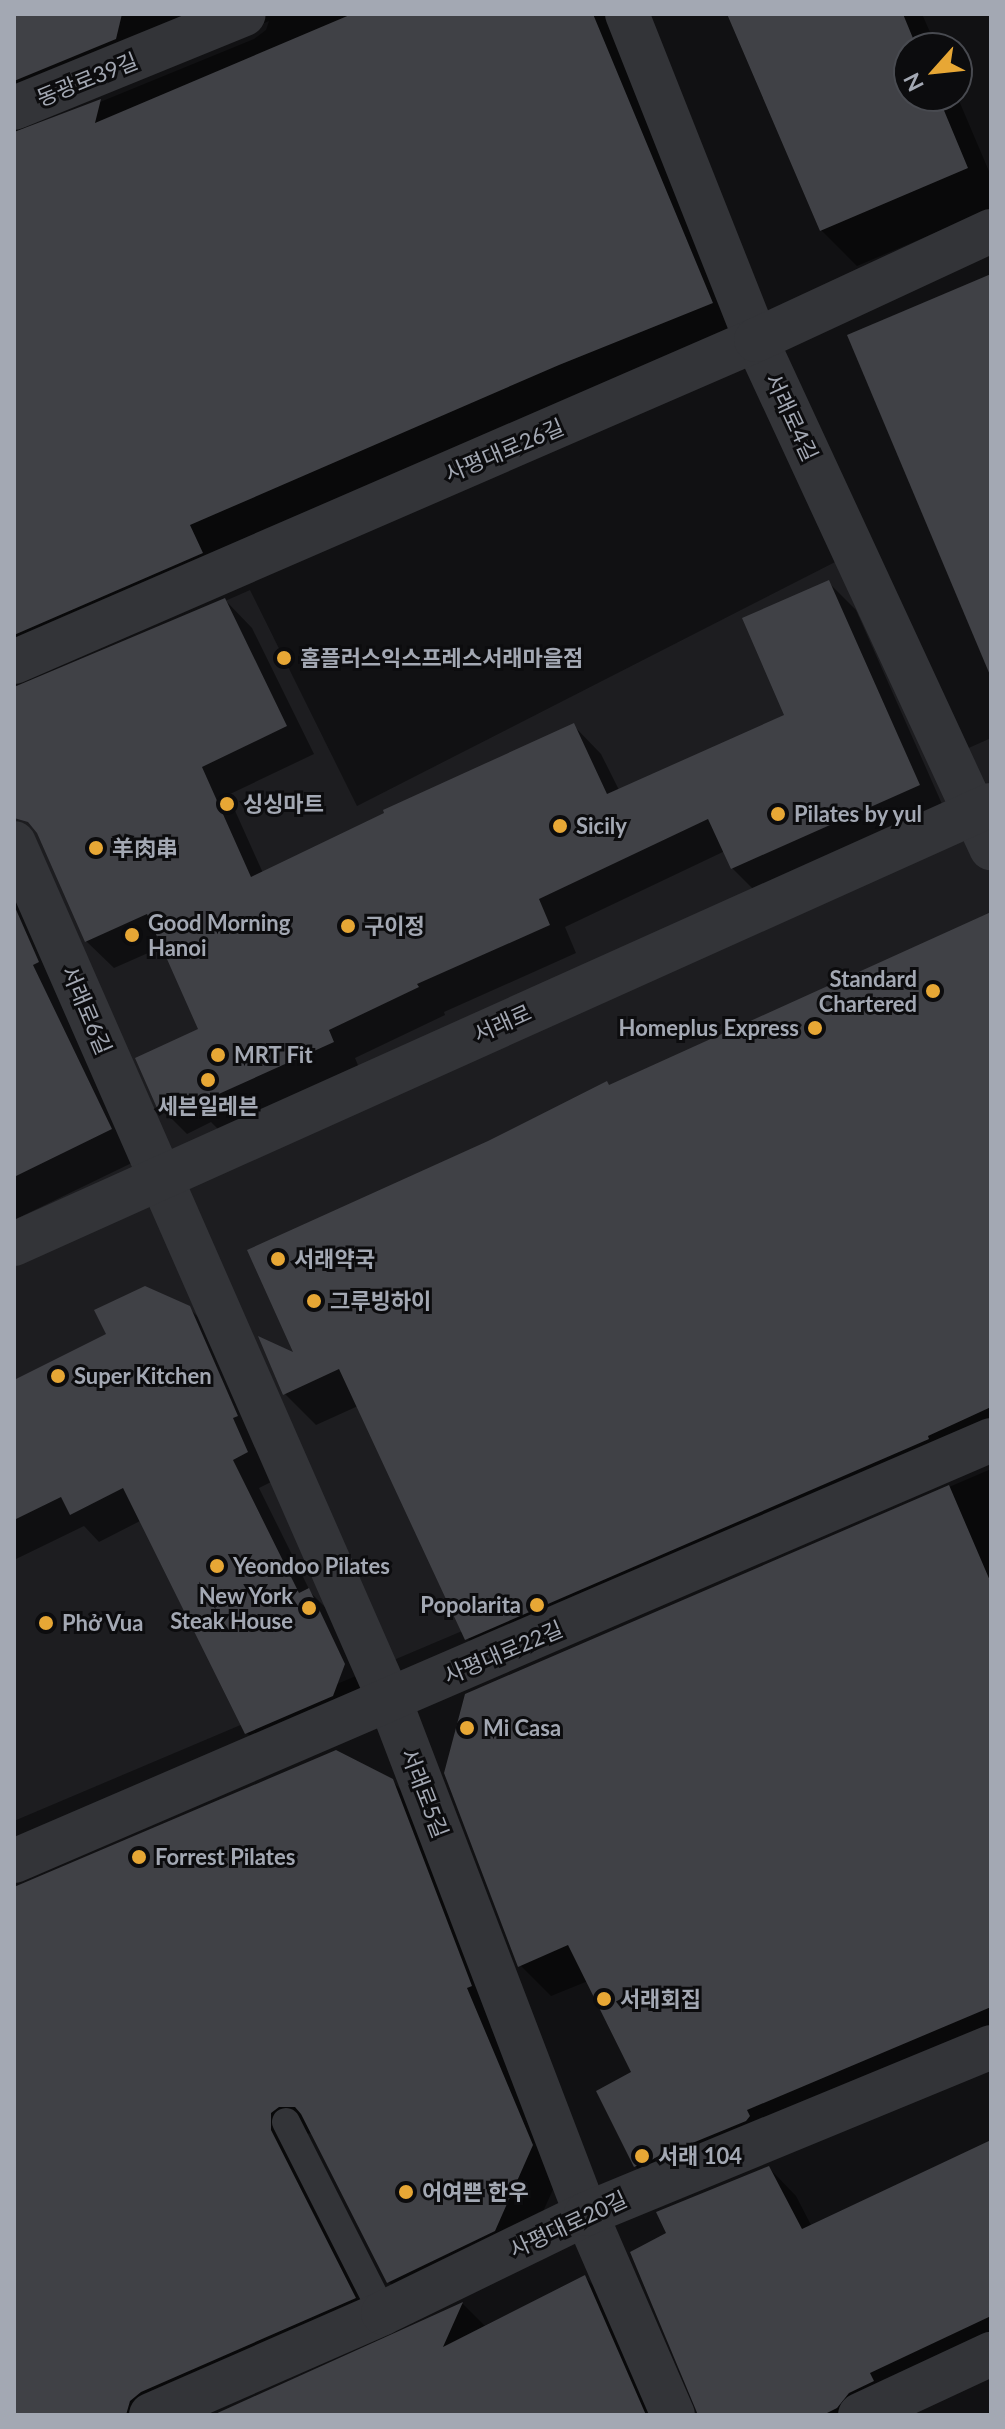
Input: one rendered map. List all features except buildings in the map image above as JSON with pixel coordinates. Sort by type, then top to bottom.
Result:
[{"type":"street","name":"동광로39길","points":[[14,108],[152,32],[244,14]]},
{"type":"street","name":"서래로4길","points":[[627,14],[756,340],[986,821]]},
{"type":"street","name":"사평대로26길","points":[[14,662],[756,340],[991,231]]},
{"type":"street","name":"서래로","points":[[14,1244],[159,1178],[986,821]]},
{"type":"street","name":"서래로6길","points":[[14,843],[159,1178]]},
{"type":"street","name":"서래로5길","points":[[159,1178],[390,1701],[586,2214],[673,2415]]},
{"type":"street","name":"사평대로22길","points":[[14,1861],[991,1440]]},
{"type":"street","name":"사평대로20길","points":[[151,2415],[383,2313],[586,2214],[991,2047]]},
{"type":"street","points":[[860,2415],[991,2354]]},
{"type":"lane","points":[[286,2122],[383,2313]]},
{"type":"shaded area","points":[[839,560],[935,763],[991,738],[991,1407],[14,1821],[14,694],[250,590],[357,806]]},
{"type":"place","name":"홈플러스익스프레스서래마을점","points":[[284,658]]},
{"type":"place","name":"싱싱마트","points":[[227,804]]},
{"type":"place","name":"Pilates by yul","points":[[778,814]]},
{"type":"place","name":"Sicily","points":[[560,826]]},
{"type":"place","name":"羊肉串","points":[[96,848]]},
{"type":"place","name":"구이정","points":[[348,926]]},
{"type":"place","name":"Good Morning Hanoi","points":[[132,935]]},
{"type":"place","name":"Standard Chartered","points":[[933,991]]},
{"type":"place","name":"Homeplus Express","points":[[815,1028]]},
{"type":"place","name":"MRT Fit","points":[[218,1055]]},
{"type":"place","name":"세븐일레븐","points":[[208,1080]]},
{"type":"place","name":"서래약국","points":[[278,1259]]},
{"type":"place","name":"그루빙하이","points":[[314,1301]]},
{"type":"place","name":"Super Kitchen","points":[[58,1376]]},
{"type":"place","name":"Yeondoo Pilates","points":[[217,1566]]},
{"type":"place","name":"Popolarita","points":[[537,1605]]},
{"type":"place","name":"New York Steak House","points":[[309,1608]]},
{"type":"place","name":"Phở Vua","points":[[46,1623]]},
{"type":"place","name":"Mi Casa","points":[[467,1728]]},
{"type":"place","name":"Forrest Pilates","points":[[139,1857]]},
{"type":"place","name":"서래회집","points":[[604,1999]]},
{"type":"place","name":"서래 104","points":[[642,2156]]},
{"type":"place","name":"어여쁜 한우","points":[[406,2192]]}]
